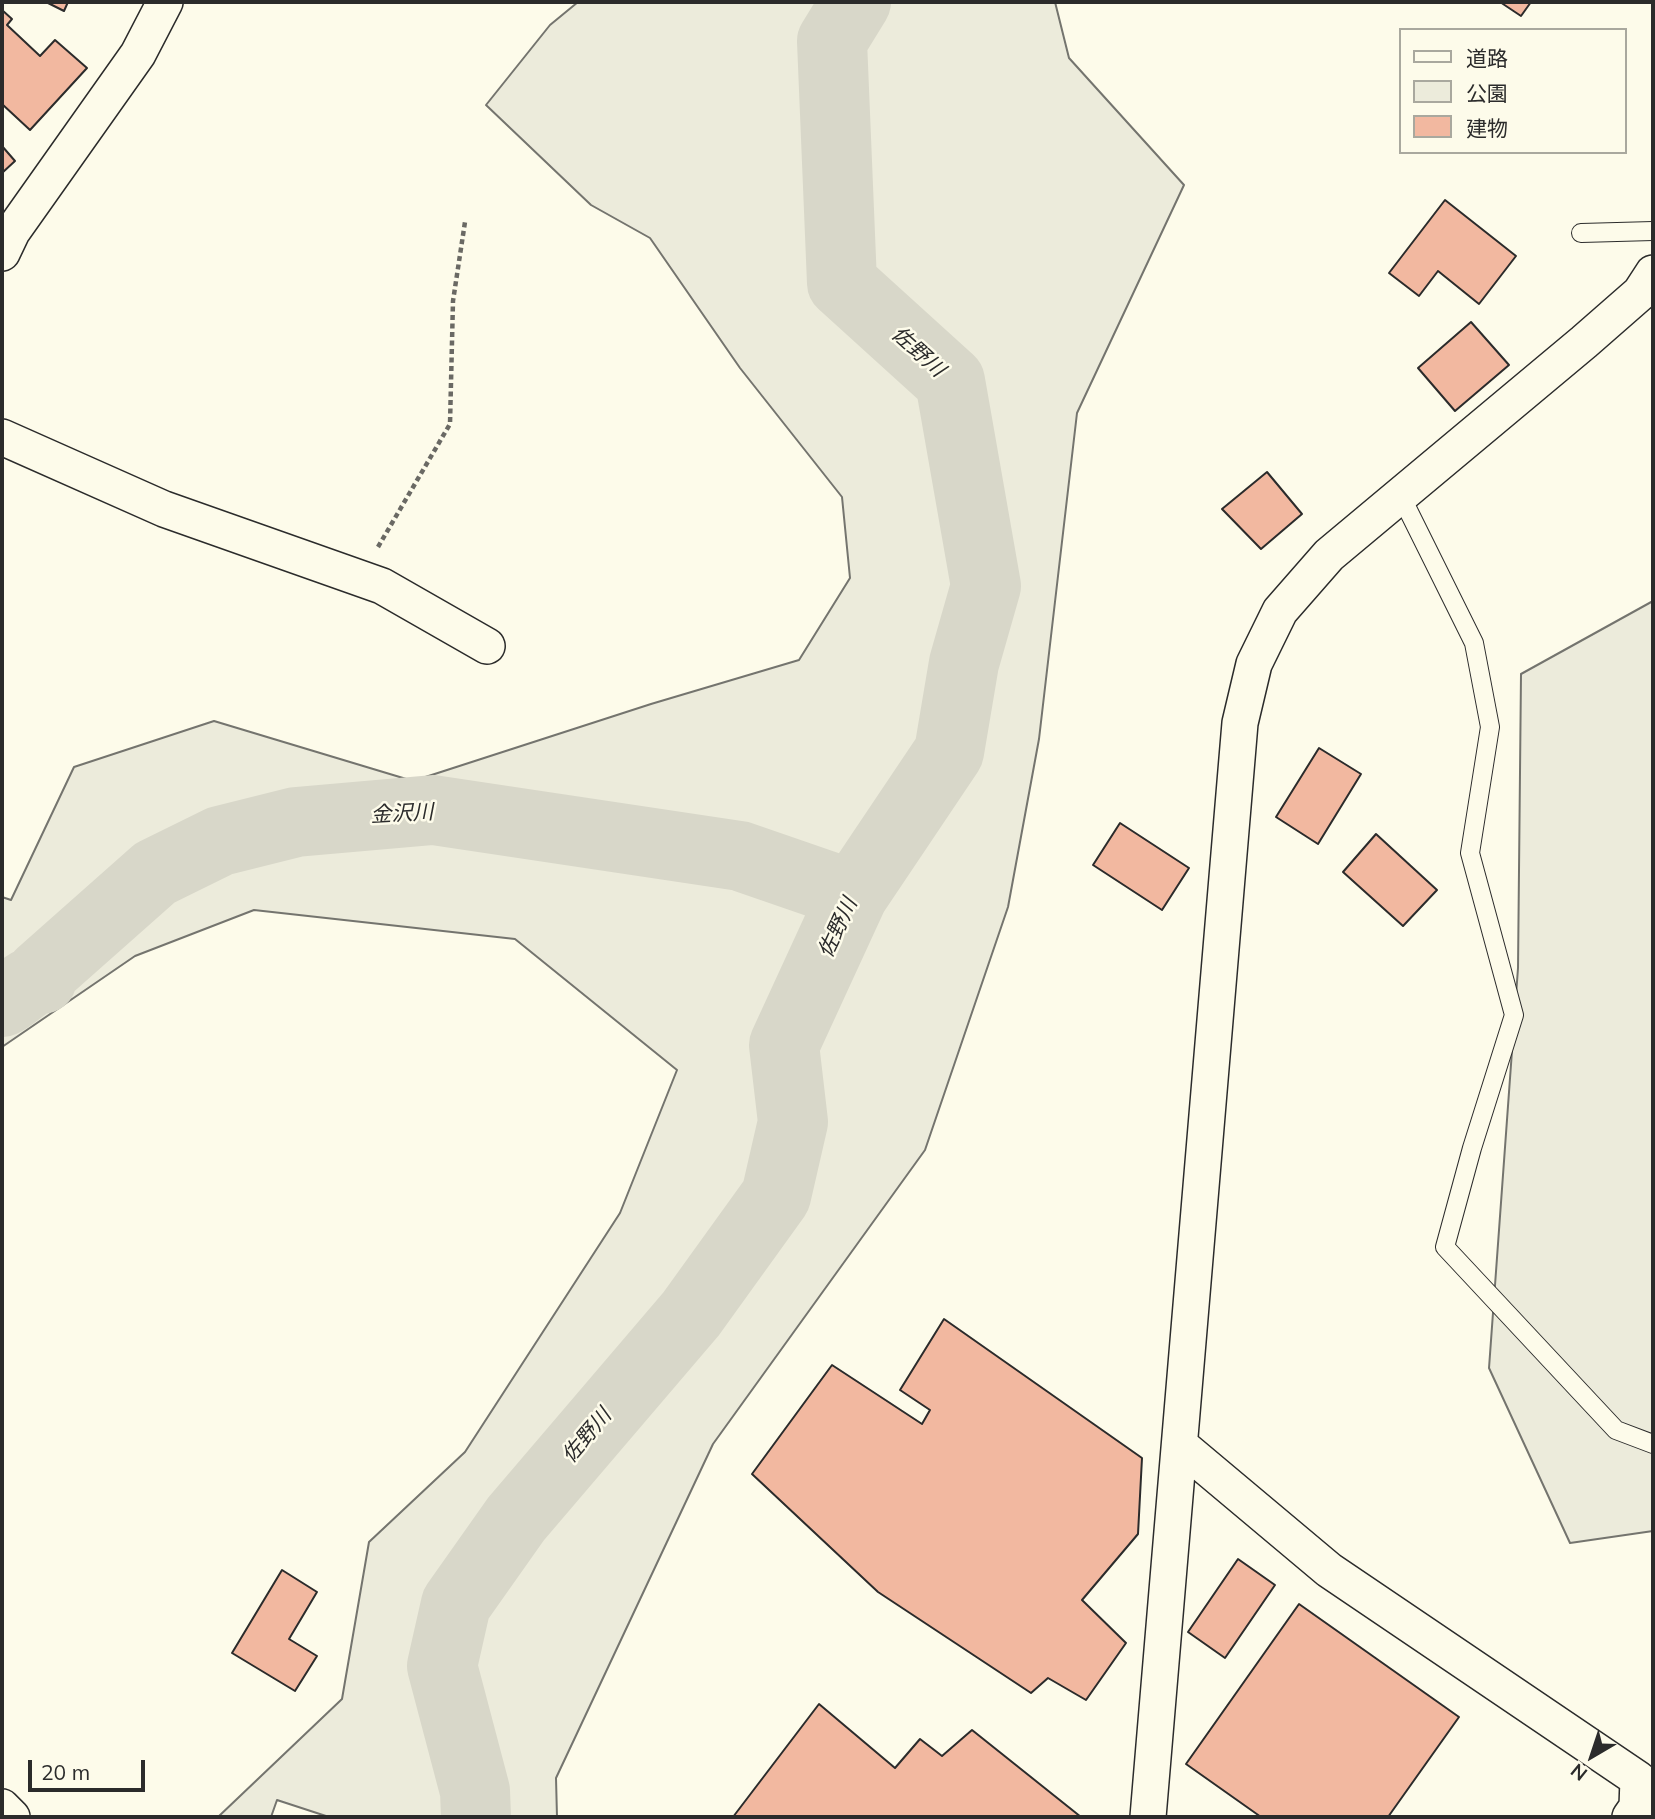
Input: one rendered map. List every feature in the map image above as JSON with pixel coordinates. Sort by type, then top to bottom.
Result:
[{"type":"street","points":[[2,253],[12,232],[138,54],[165,2]]},
{"type":"street","points":[[1148,1817],[1240,723],[1251,676],[1280,611],[1329,555],[1640,293],[1653,273]]},
{"type":"street","points":[[2,438],[164,509],[382,586],[487,646]]},
{"type":"street","points":[[1180,1445],[1329,1570],[1638,1779],[1637,1807],[1630,1817]]},
{"type":"street","points":[[2,1807],[12,1817]]},
{"type":"lane","points":[[1581,233],[1653,231]]},
{"type":"lane","points":[[1401,496],[1474,643],[1490,727],[1470,853],[1514,1015],[1472,1148],[1445,1247],[1616,1430],[1653,1444]]},
{"type":"path","points":[[360,578],[450,424],[453,301],[465,222]]},
{"type":"green space","points":[[578,2],[1055,2],[1069,58],[1184,185],[1077,413],[1039,739],[1008,907],[925,1150],[713,1444],[556,1778],[557,1817],[329,1817],[277,1800],[271,1817],[218,1817],[342,1699],[369,1542],[465,1452],[620,1213],[677,1070],[515,939],[254,910],[135,956],[2,1047],[2,897],[11,900],[74,767],[214,721],[413,781],[651,704],[799,660],[850,578],[842,497],[740,368],[650,238],[591,205],[486,105],[550,25]]},
{"type":"green space","points":[[1653,601],[1653,1531],[1570,1543],[1489,1368],[1518,968],[1521,674]]},
{"type":"building","points":[[46,2],[68,2],[64,11]]},
{"type":"building","points":[[1500,2],[1531,2],[1521,16]]},
{"type":"building","points":[[2,10],[12,19],[7,25],[40,56],[55,40],[87,68],[30,130],[2,104]]},
{"type":"building","points":[[2,146],[15,161],[2,173]]},
{"type":"building","points":[[1445,200],[1516,256],[1479,304],[1438,271],[1419,296],[1389,273]]},
{"type":"building","points":[[1471,322],[1509,365],[1455,411],[1418,368]]},
{"type":"building","points":[[1267,472],[1302,514],[1261,549],[1222,509]]},
{"type":"building","points":[[1319,748],[1361,774],[1318,844],[1276,817]]},
{"type":"building","points":[[1120,823],[1189,868],[1162,910],[1093,865]]},
{"type":"building","points":[[1376,834],[1437,890],[1403,926],[1343,872]]},
{"type":"building","points":[[944,1319],[1142,1458],[1138,1534],[1082,1600],[1126,1643],[1086,1700],[1048,1678],[1031,1693],[878,1592],[752,1474],[832,1365],[922,1424],[930,1410],[900,1390]]},
{"type":"building","points":[[1238,1559],[1275,1585],[1225,1658],[1188,1632]]},
{"type":"building","points":[[282,1570],[317,1592],[289,1639],[317,1656],[295,1691],[232,1653]]},
{"type":"building","points":[[1299,1604],[1459,1717],[1388,1817],[1261,1817],[1186,1764]]},
{"type":"building","points":[[819,1704],[895,1768],[920,1739],[942,1756],[972,1730],[1081,1817],[733,1817]]},
{"type":"waterway","name":"佐野川","points":[[476,1817],[475,1791],[442,1666],[456,1604],[516,1519],[691,1314],[776,1196],[793,1122],[784,1045],[853,895],[949,752],[964,663],[986,586],[950,381],[842,283],[832,41],[856,2]]},
{"type":"waterway","name":"金沢川","points":[[2,1002],[31,982],[42,979],[41,974],[155,873],[220,841],[296,822],[433,810],[740,856],[853,895]]}]
